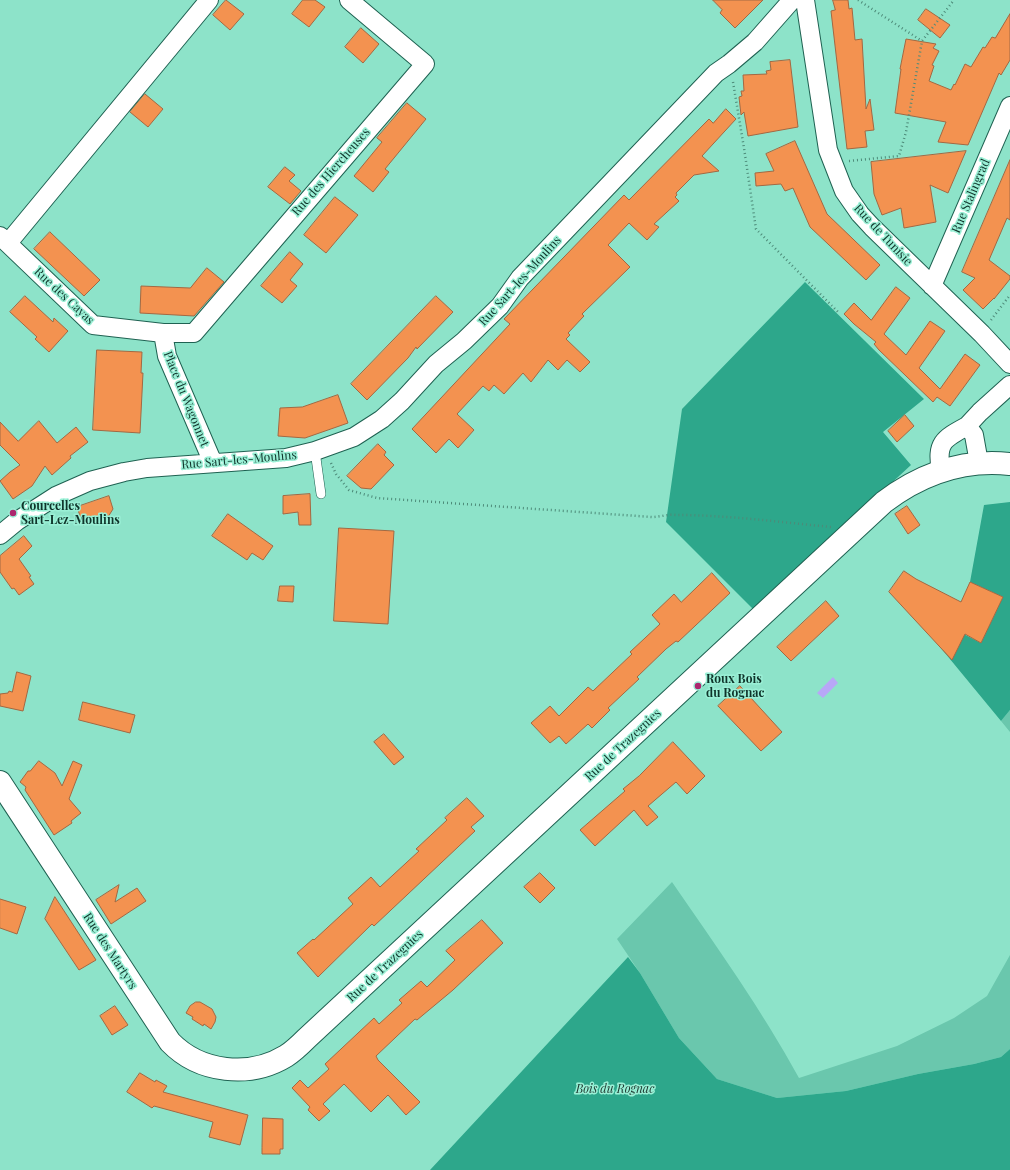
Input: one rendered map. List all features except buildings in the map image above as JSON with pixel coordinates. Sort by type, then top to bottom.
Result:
[{"type":"main road","name":"Rue de Trazegnies","points":[[254,1068],[286,1056],[308,1038],[884,502],[913,483],[941,471],[979,463],[1010,464]]},
{"type":"main road","name":"Rue des Martyrs","points":[[0,782],[170,1042],[192,1059],[212,1067],[233,1070],[254,1068]]},
{"type":"street","points":[[4,239],[209,0]]},
{"type":"street","name":"Rue des Hiercheuses","points":[[163,333],[194,332],[425,64],[349,0]]},
{"type":"street","name":"Rue Sart-les-Moulins","points":[[0,535],[17,521],[56,496],[90,481],[124,472],[147,468],[286,458],[320,449],[354,437],[370,428],[402,401],[436,364],[464,341],[500,306],[520,278],[698,92],[716,74],[755,42],[792,0]]},
{"type":"street","name":"Rue de Tunisie","points":[[805,0],[828,150],[844,191],[860,214],[982,334],[1010,364]]},
{"type":"street","name":"Rue Stalingrad","points":[[932,286],[1010,106]]},
{"type":"street","name":"Rue des Cayas","points":[[4,239],[93,325],[163,333]]},
{"type":"street","name":"Place du Wagonnet","points":[[163,333],[167,356],[213,463]]},
{"type":"street","points":[[941,471],[939,451],[942,444],[952,434],[967,426],[1010,385]]},
{"type":"street","points":[[967,426],[974,435],[979,463]]},
{"type":"lane","points":[[320,449],[322,494]]},
{"type":"path","points":[[858,0],[922,42]]},
{"type":"path","points":[[832,163],[899,156],[906,132],[922,42],[954,0]]},
{"type":"path","points":[[729,64],[743,141],[756,229],[839,313]]},
{"type":"path","points":[[982,334],[1010,295]]},
{"type":"path","points":[[320,449],[336,474],[349,490],[377,498],[652,517],[662,517],[673,514],[698,515],[842,528],[848,535]]},
{"type":"green space","points":[[805,282],[924,399],[883,432],[911,465],[754,610],[666,522],[682,409]]},
{"type":"green space","points":[[1010,502],[1010,710],[1001,721],[940,647],[950,627],[981,643],[1003,597],[970,582],[984,505]]},
{"type":"green space","points":[[1010,710],[1010,732],[1001,721]]},
{"type":"green space","points":[[672,882],[754,1003],[799,1078],[897,1046],[954,1018],[987,996],[1010,955],[1010,1049],[1001,1057],[974,1064],[918,1074],[846,1091],[777,1098],[717,1079],[679,1038],[640,973],[617,939]]},
{"type":"green space","name":"Bois du Rognac","points":[[628,957],[640,973],[679,1038],[717,1079],[777,1098],[846,1091],[918,1074],[974,1064],[1001,1057],[1010,1049],[1010,1170],[430,1170]]},
{"type":"shaded area","points":[[833,677],[838,683],[823,698],[817,693]]},
{"type":"place","name":"Courcelles Sart-Lez-Moulins","points":[[13,513]]},
{"type":"place","name":"Roux Bois du Rognac","points":[[698,686]]}]
